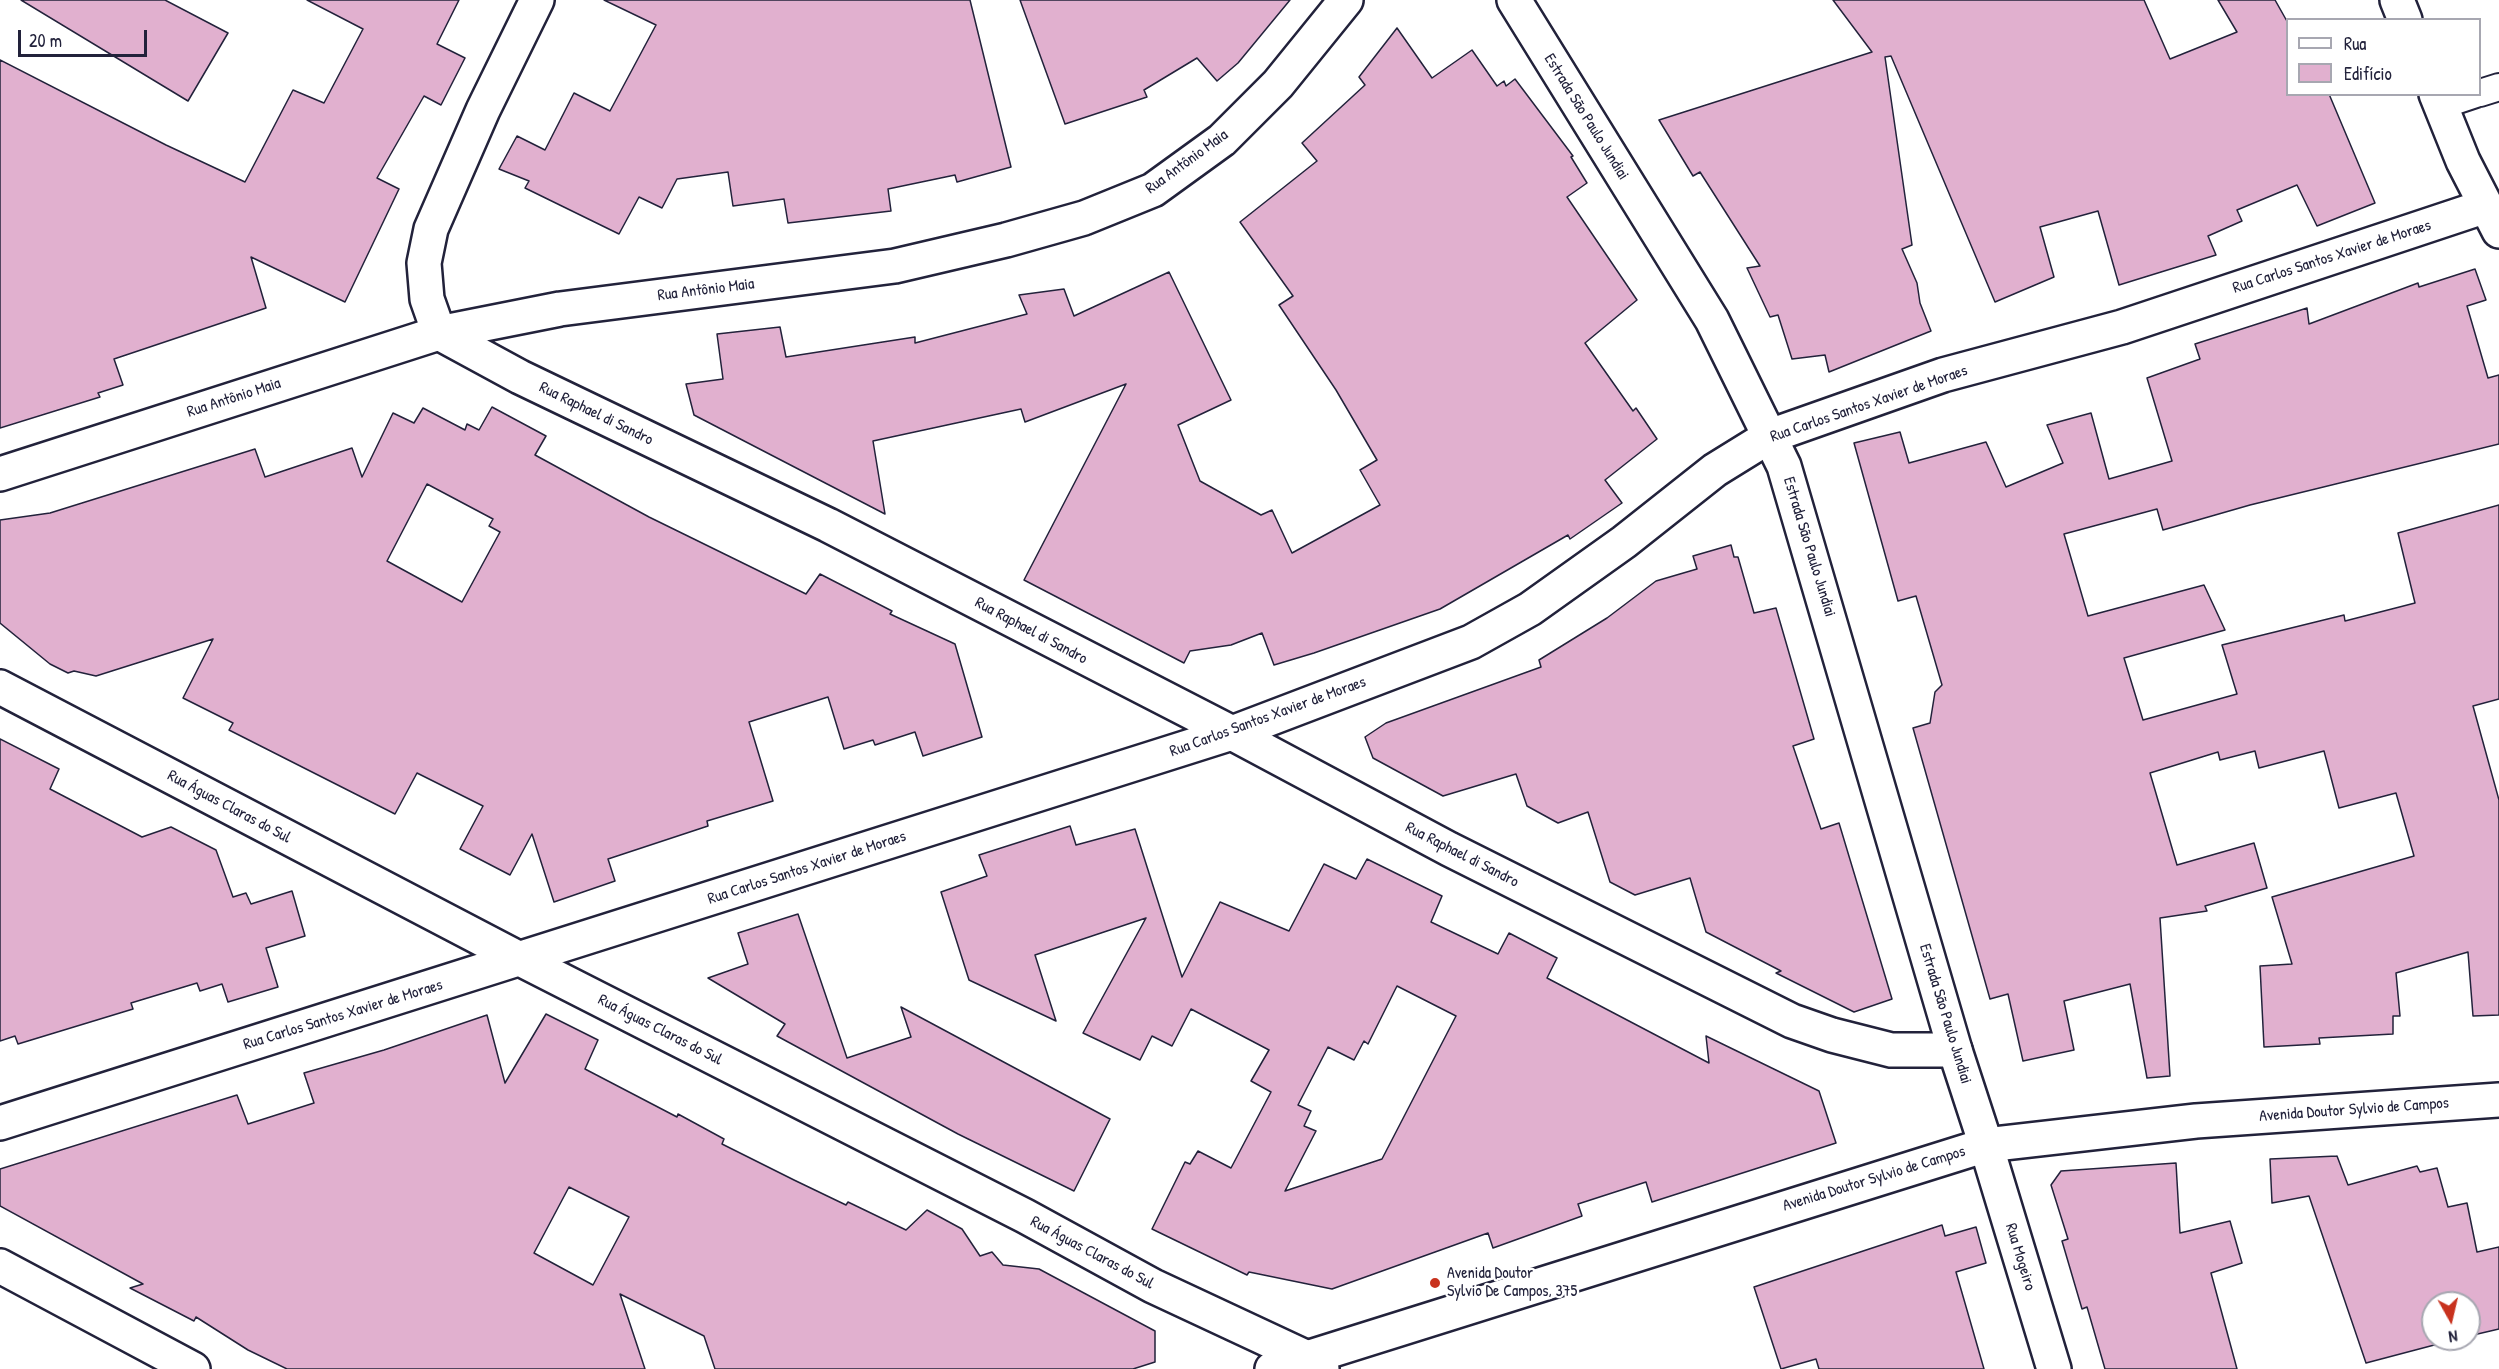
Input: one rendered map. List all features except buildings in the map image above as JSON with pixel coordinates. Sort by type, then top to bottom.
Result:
[{"type":"street","points":[[438,333],[427,299],[424,263],[431,229],[483,110],[537,0]]},
{"type":"street","name":"Rua Antônio Maia","points":[[0,474],[438,333],[560,309],[895,266],[1006,240],[1084,218],[1153,190],[1222,140],[1278,84],[1346,0]]},
{"type":"street","name":"Estrada São Paulo Jundiai","points":[[1514,0],[1712,320],[1784,466],[1955,1050],[1986,1145]]},
{"type":"street","points":[[2397,0],[2404,18]]},
{"type":"street","points":[[2438,100],[2463,161],[2492,219]]},
{"type":"street","name":"Rua Carlos Santos Xavier de Moraes","points":[[0,1123],[1232,733],[1471,642],[1530,609],[1624,542],[1715,470],[1770,436],[1944,375],[2122,327],[2492,219]]},
{"type":"street","name":"Rua Raphael di Sandro","points":[[438,333],[530,382],[828,525],[1232,733],[1449,849],[1792,1021],[1832,1035],[1891,1050],[1955,1050]]},
{"type":"street","name":"Rua Águas Claras do Sul","points":[[0,687],[518,958],[1025,1216],[1153,1286],[1313,1363]]},
{"type":"street","name":"Avenida Doutor Sylvio de Campos","points":[[1272,1369],[1313,1363],[1986,1145],[2196,1121],[2499,1100]]},
{"type":"street","name":"Rua Mogeiro","points":[[1986,1145],[2054,1369]]},
{"type":"street","points":[[0,1266],[193,1369]]},
{"type":"lane","points":[[2481,93],[2499,87]]},
{"type":"lane","points":[[2438,100],[2465,96]]},
{"type":"place","name":"Avenida Doutor Sylvio De Campos, 375","points":[[1435,1283]]}]
